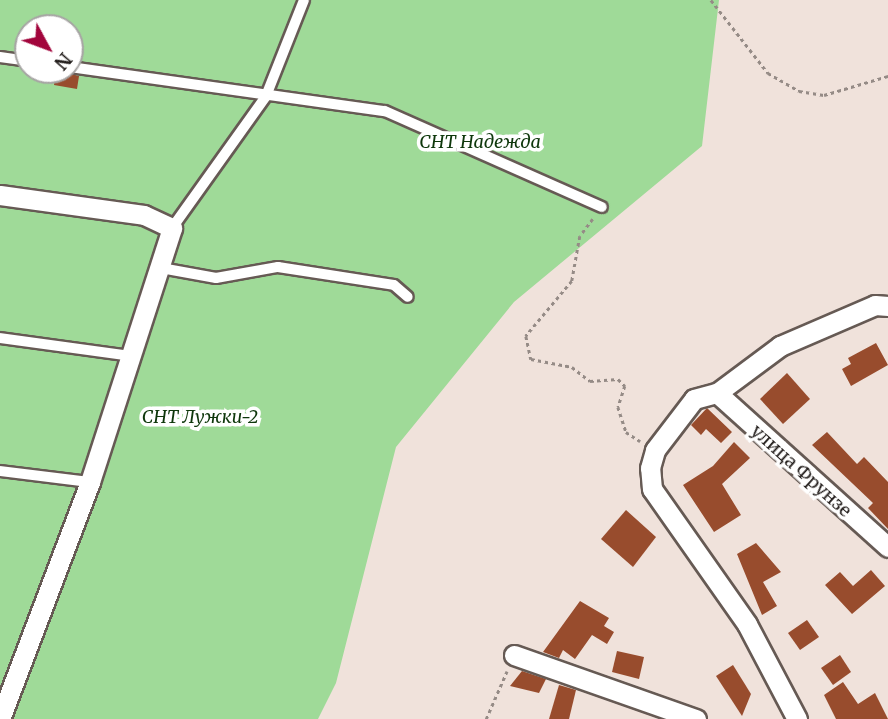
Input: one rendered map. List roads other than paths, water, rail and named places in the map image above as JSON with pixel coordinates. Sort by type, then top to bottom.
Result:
[{"type":"street","points":[[0,195],[144,215],[172,228],[90,482],[0,719]]},
{"type":"street","points":[[797,719],[747,624],[652,489],[655,450],[694,399],[717,393],[780,346],[875,305],[888,306]]},
{"type":"street","name":"улица Фрунзе","points":[[717,393],[888,547]]},
{"type":"street","points":[[514,655],[696,719]]},
{"type":"lane","points":[[172,228],[266,96],[304,0]]},
{"type":"lane","points":[[84,69],[385,111],[602,207]]},
{"type":"lane","points":[[161,268],[216,278],[278,267],[394,285],[408,297]]},
{"type":"lane","points":[[0,338],[132,356]]},
{"type":"lane","points":[[0,471],[90,482]]},
{"type":"park label","name":"СНТ Надежда","points":[[480,142]]},
{"type":"park label","name":"СНТ Лужки-2","points":[[200,417]]}]
